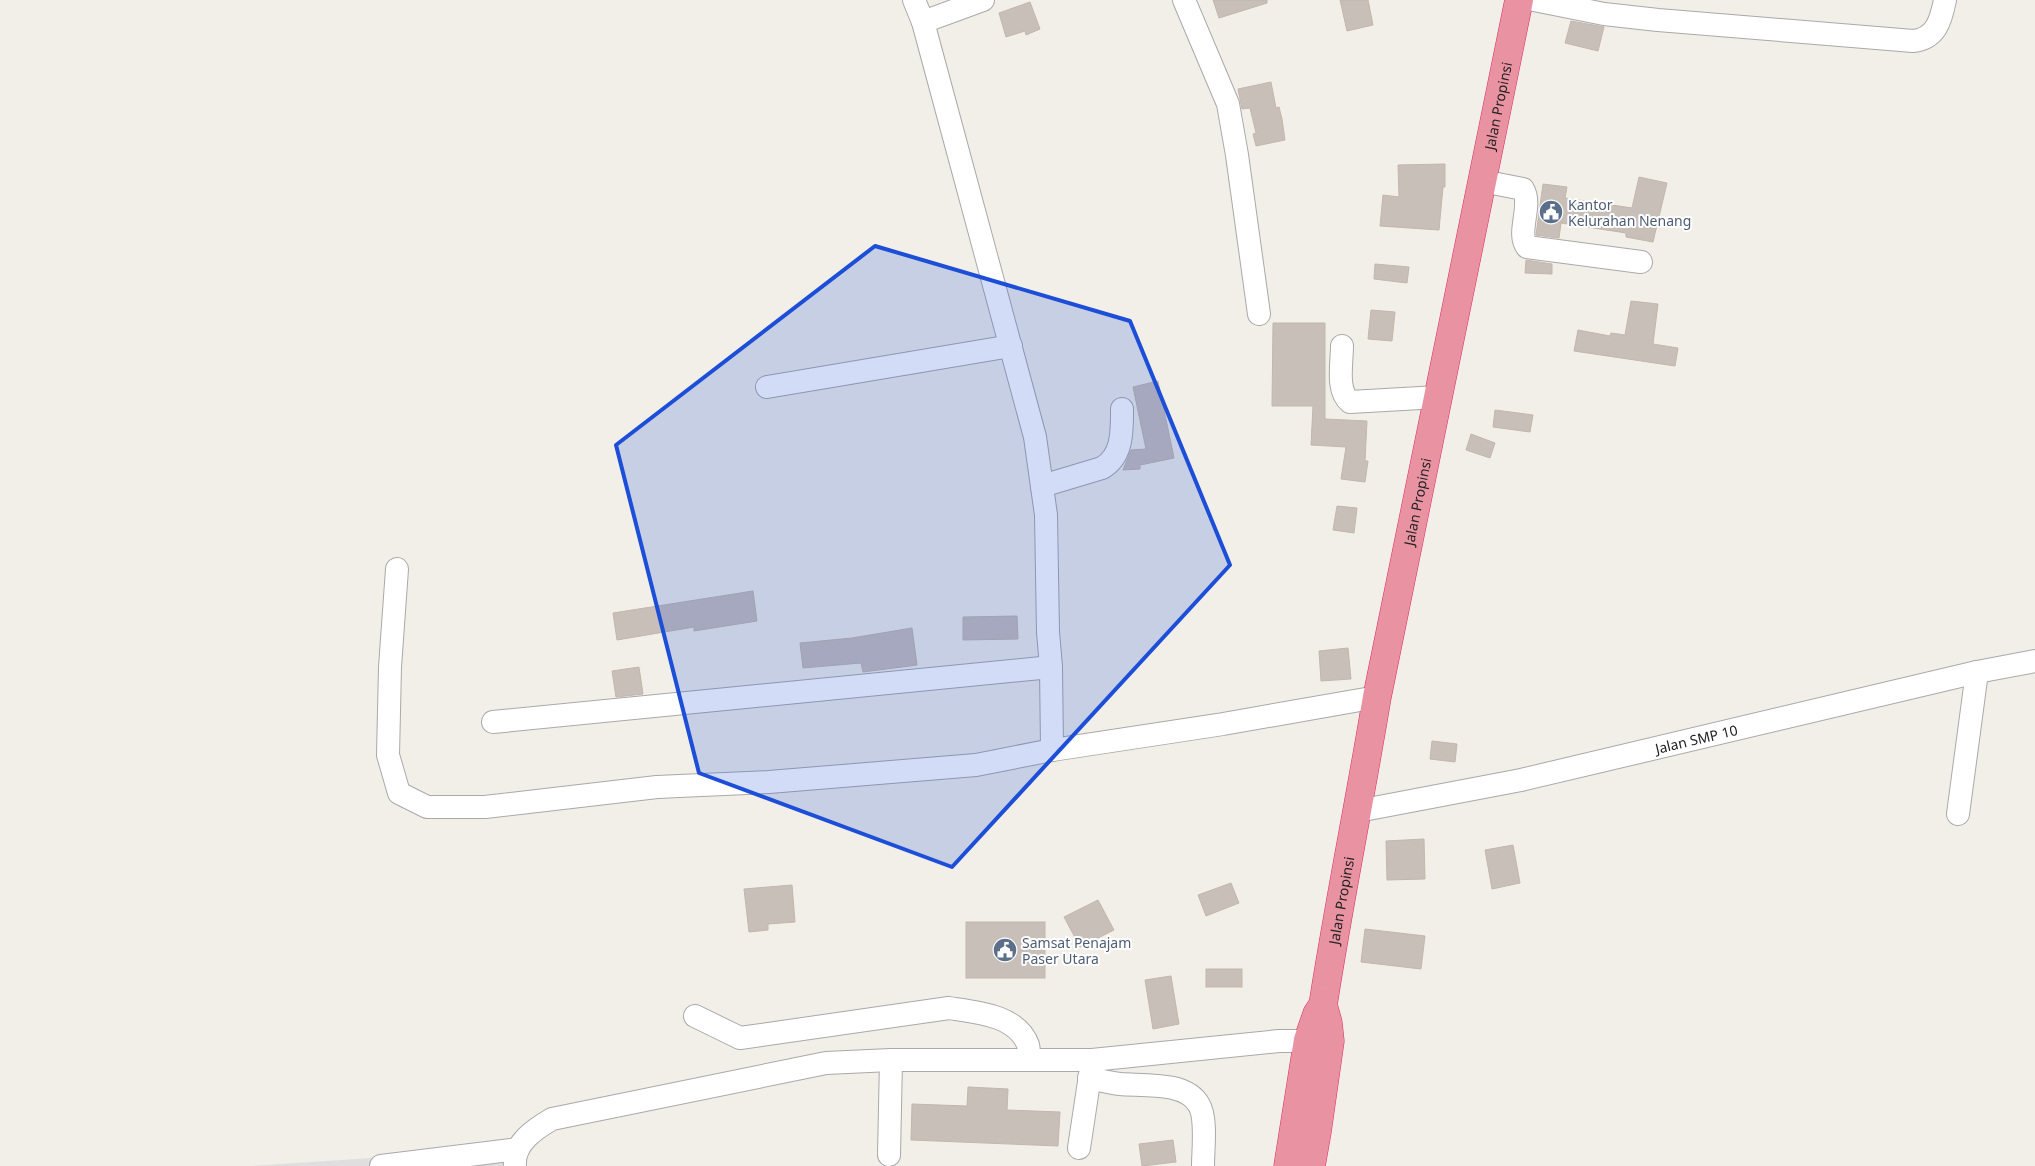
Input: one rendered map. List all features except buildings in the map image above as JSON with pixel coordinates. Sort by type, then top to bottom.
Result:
[{"type":"highway","name":"Jalan Propinsi","points":[[1288,1166],[1319,1041],[1317,1014],[1323,1005],[1336,917],[1358,812],[1377,698],[1519,0]]},
{"type":"highway","points":[[1311,1166],[1317,1132],[1319,1041]]},
{"type":"street","points":[[914,0],[923,22],[1035,437],[1046,516],[1052,750]]},
{"type":"street","points":[[923,22],[983,0]]},
{"type":"street","points":[[1184,0],[1228,104],[1259,314]]},
{"type":"street","points":[[1534,0],[1604,14],[1658,20],[1913,41],[1923,40],[1938,27],[1945,0]]},
{"type":"street","points":[[1482,181],[1523,190],[1526,198],[1524,238],[1527,247],[1641,262]]},
{"type":"street","points":[[768,387],[1011,346]]},
{"type":"street","points":[[1342,346],[1342,392],[1350,402],[1438,397]]},
{"type":"street","points":[[1042,486],[1102,468],[1110,463],[1122,435],[1122,410]]},
{"type":"street","points":[[397,569],[390,667],[388,754],[398,793],[427,807],[485,807],[658,786],[769,782],[976,765],[1052,750],[1377,698]]},
{"type":"street","name":"Jalan SMP 10","points":[[1358,812],[1521,780],[1977,672],[2035,661]]},
{"type":"street","points":[[493,722],[1051,667]]},
{"type":"street","points":[[1958,814],[1977,672]]},
{"type":"street","points":[[695,1016],[740,1038],[949,1008],[980,1013],[1008,1022],[1022,1034],[1028,1045],[1030,1060]]},
{"type":"street","points":[[381,1166],[517,1158],[525,1139],[534,1130],[552,1119],[826,1063],[891,1060],[1030,1060],[1091,1069],[1279,1041],[1319,1041]]},
{"type":"street","points":[[889,1155],[891,1060]]},
{"type":"street","points":[[1079,1148],[1091,1069]]},
{"type":"street","points":[[1091,1069],[1119,1084],[1159,1084],[1187,1094],[1199,1103],[1202,1114],[1203,1166]]},
{"type":"highlighted area","points":[[875,246],[1130,321],[1230,565],[952,867],[699,773],[616,445]]},
{"type":"shaded area","points":[[508,1149],[509,1166],[251,1166]]},
{"type":"place","name":"Kantor Kelurahan Nenang","points":[[1551,212]]},
{"type":"place","name":"Samsat Penajam Paser Utara","points":[[1005,950]]}]
